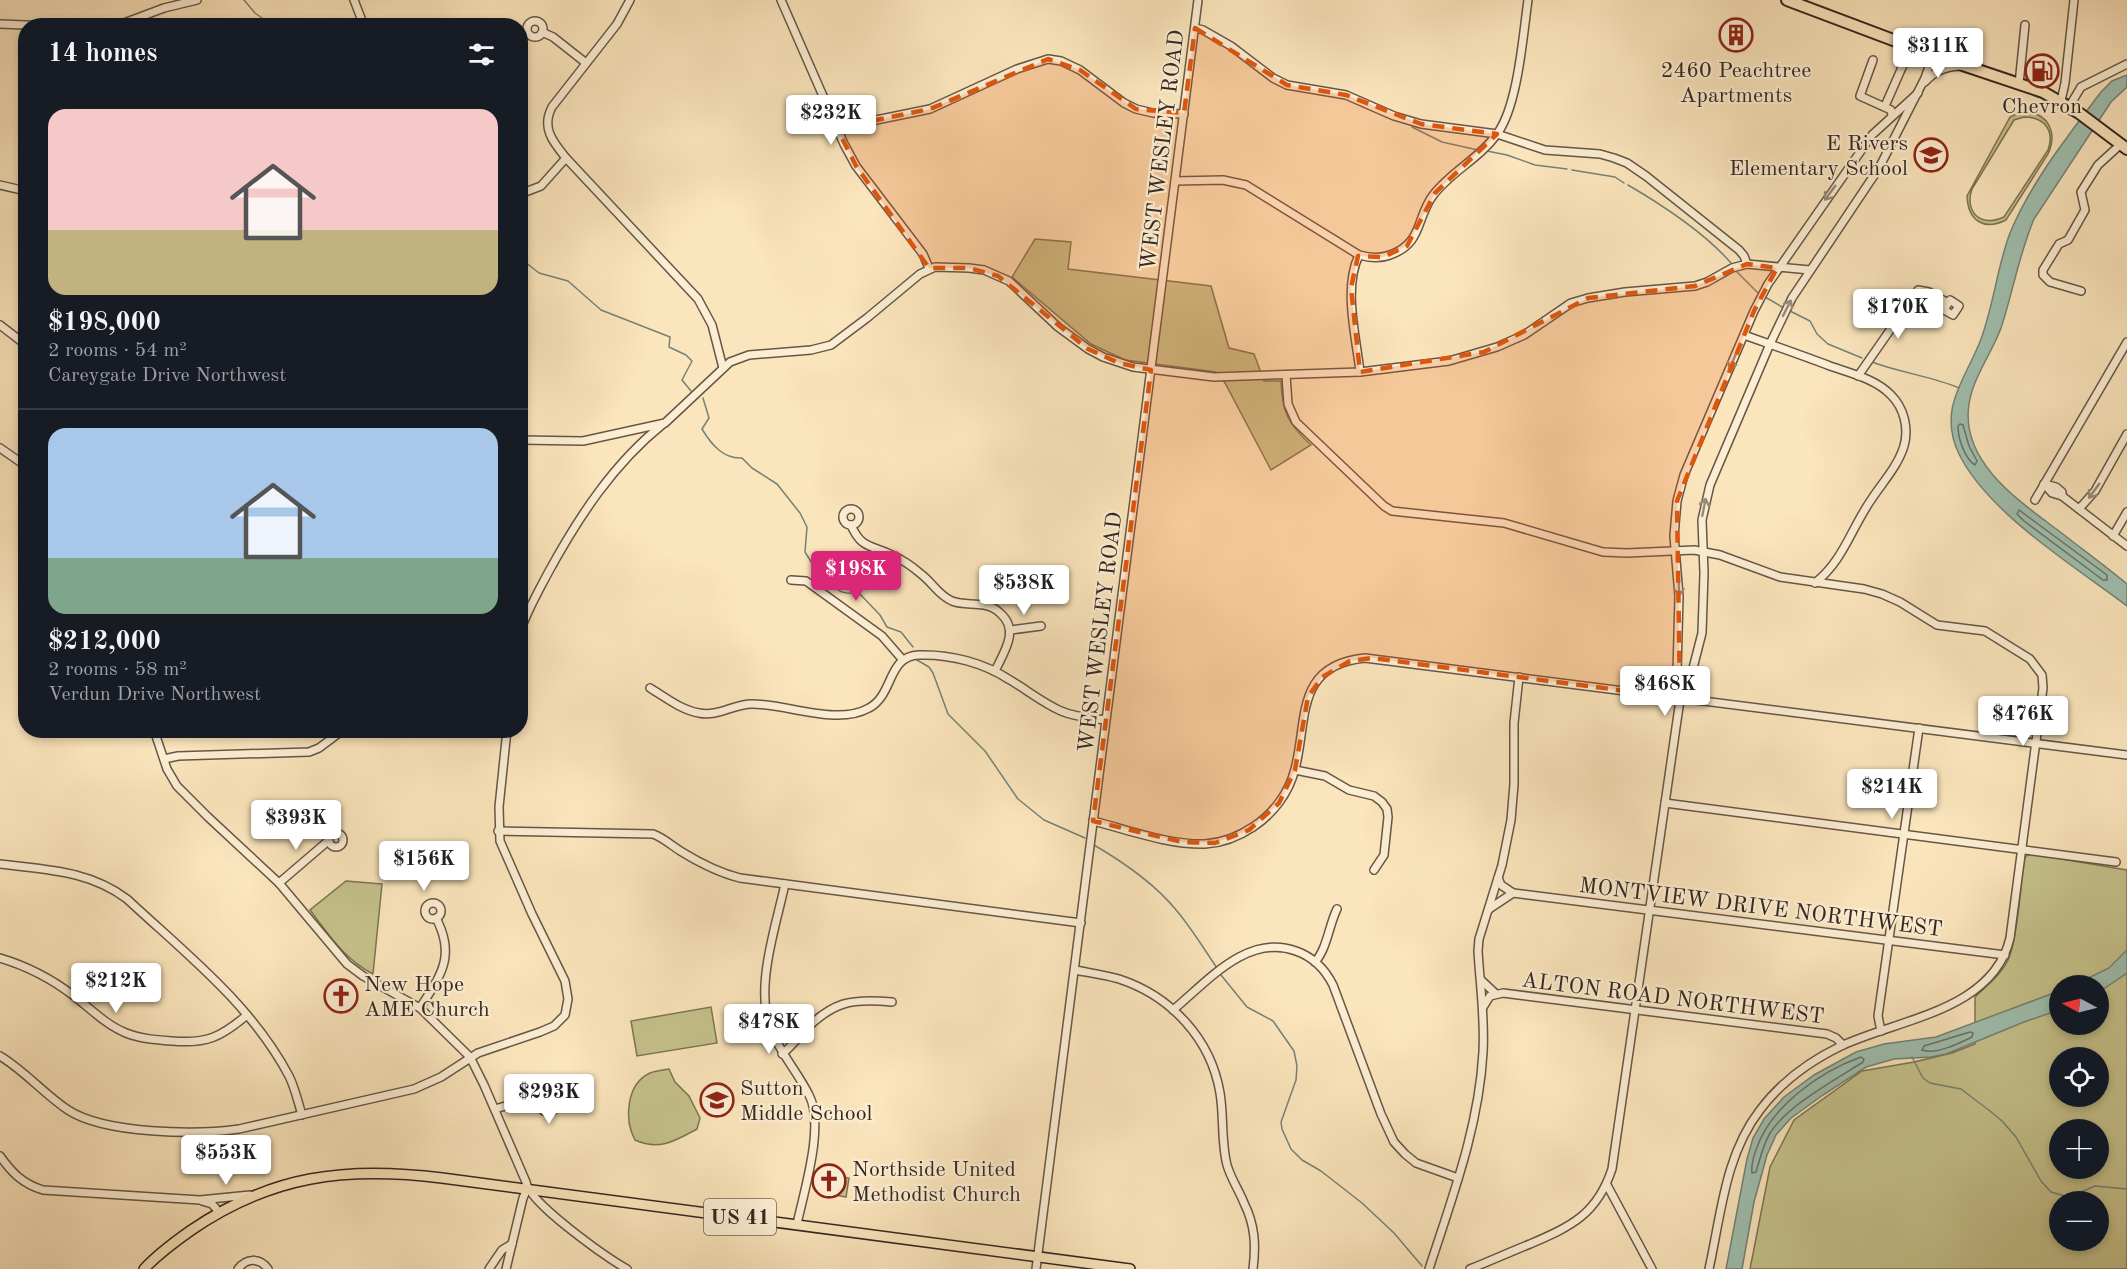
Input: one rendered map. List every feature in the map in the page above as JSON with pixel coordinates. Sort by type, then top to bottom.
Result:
[{"type":"highway","points":[[1794,1],[1933,56],[2043,92],[2070,107],[2121,144]]},
{"type":"main road","name":"US 41","points":[[144,1269],[163,1250],[187,1233],[221,1211],[255,1194],[313,1178],[369,1172],[407,1173],[1130,1269]]},
{"type":"main road","name":"US 41","points":[[152,1269],[187,1233]]},
{"type":"street","points":[[137,18],[164,8],[197,0]]},
{"type":"street","points":[[354,0],[361,18]]},
{"type":"street","points":[[630,0],[617,24],[552,107],[547,127],[550,136],[566,158],[698,299],[712,325],[723,368]]},
{"type":"street","points":[[781,0],[856,166],[922,254],[929,268]]},
{"type":"street","name":"WEST WESLEY ROAD","points":[[1036,1269],[1198,0]]},
{"type":"street","points":[[1175,182],[1223,180],[1246,185],[1359,255],[1371,258],[1398,252],[1407,246],[1416,235],[1428,204],[1435,193],[1475,158],[1497,134],[1518,75],[1528,0]]},
{"type":"street","points":[[2070,107],[2065,83],[2074,0]]},
{"type":"street","points":[[0,24],[18,25]]},
{"type":"street","points":[[2019,84],[2025,25]]},
{"type":"street","points":[[1194,28],[1203,30],[1231,46],[1273,78],[1287,85],[1346,95],[1394,116],[1421,124],[1497,134],[1545,150],[1600,154],[1627,164],[1646,176],[1739,250],[1747,264]]},
{"type":"street","points":[[542,32],[553,37],[586,63]]},
{"type":"street","points":[[1885,106],[1911,47]]},
{"type":"street","points":[[1682,686],[1691,676],[1702,633],[1704,605],[1702,520],[1707,494],[1770,344],[1792,298],[1873,178],[1919,90],[1933,56]]},
{"type":"street","points":[[837,128],[930,109],[1017,69],[1048,59],[1061,61],[1080,70],[1136,109],[1153,113],[1184,114]]},
{"type":"street","points":[[1874,60],[1860,96],[1885,106],[1891,110],[1892,115]]},
{"type":"street","points":[[2070,107],[2081,87],[2127,64]]},
{"type":"street","points":[[1470,1269],[1571,1226],[1593,1207],[1607,1185],[1612,1169],[1682,686],[1677,672],[1679,596],[1674,518],[1680,486],[1761,295],[1777,268],[1872,135],[1938,71],[1947,67],[1965,66]]},
{"type":"street","points":[[2065,83],[2081,87]]},
{"type":"street","points":[[2081,291],[2050,282],[2043,275],[2043,270],[2059,244],[2068,240],[2085,210],[2081,192],[2098,165],[2121,144]]},
{"type":"street","points":[[528,191],[541,186],[566,158]]},
{"type":"street","points":[[0,185],[18,189]]},
{"type":"street","points":[[1359,255],[1353,271],[1351,288],[1360,372]]},
{"type":"street","points":[[528,613],[588,507],[619,467],[723,368],[740,357],[749,355],[812,350],[831,345],[929,268],[942,266],[969,268],[998,276],[1017,287],[1058,327],[1088,349],[1119,363],[1151,370],[1214,377],[1360,372],[1465,358],[1524,335],[1559,310],[1578,300],[1625,292],[1695,286],[1732,268],[1747,264],[1810,270]]},
{"type":"street","points":[[1858,376],[1918,290],[1929,292],[1948,303]]},
{"type":"street","points":[[0,325],[18,339]]},
{"type":"street","points":[[1744,335],[1858,376],[1881,387],[1897,401],[1905,419],[1905,443],[1897,463],[1869,502],[1839,558],[1815,583]]},
{"type":"street","points":[[2035,500],[2127,342]]},
{"type":"street","points":[[1287,375],[1288,404],[1296,422],[1384,506],[1401,513],[1511,525],[1603,552],[1703,551],[1779,577],[1882,594],[1900,602],[1937,625],[1985,631],[2030,659],[2039,669],[2043,683],[2037,743],[2010,938],[2005,955],[1990,976],[1959,1000],[1931,1014],[1843,1045],[1810,1063],[1770,1098],[1749,1125],[1736,1149],[1709,1269]]},
{"type":"street","points":[[528,440],[583,441],[664,423]]},
{"type":"street","points":[[2079,509],[2095,491],[2127,434]]},
{"type":"street","points":[[0,448],[18,460]]},
{"type":"street","points":[[2044,484],[2056,486],[2062,492],[2062,496],[2127,546]]},
{"type":"street","points":[[2113,536],[2127,512]]},
{"type":"street","points":[[851,525],[863,543],[899,559],[922,574],[936,591],[947,599],[960,603],[985,605],[996,609],[1007,620],[1011,630],[1009,642],[995,671]]},
{"type":"street","points":[[791,580],[806,581],[882,636],[902,660]]},
{"type":"street","points":[[1011,630],[1041,626]]},
{"type":"street","points":[[650,688],[686,709],[702,714],[718,713],[753,704],[849,715],[868,709],[878,701],[887,688],[895,667],[902,660],[919,655],[948,657],[973,662],[995,671],[1060,711],[1078,717],[1105,720]]},
{"type":"street","points":[[1093,821],[1182,842],[1223,841],[1249,830],[1270,814],[1285,793],[1295,770],[1303,712],[1308,697],[1322,677],[1342,663],[1372,658],[2127,755]]},
{"type":"street","points":[[1429,1269],[1471,1135],[1479,1093],[1483,1051],[1483,1007],[1479,939],[1506,851],[1513,806],[1514,723],[1519,677]]},
{"type":"street","points":[[1881,1031],[1878,1016],[1919,728]]},
{"type":"street","points":[[157,738],[171,777],[184,794],[279,883],[347,964],[363,976],[420,1008],[470,1057],[526,1182],[527,1189],[506,1269]]},
{"type":"street","points":[[164,759],[178,756],[309,752],[332,738]]},
{"type":"street","points":[[0,1056],[20,1069],[69,1111],[87,1120],[106,1125],[178,1132],[214,1132],[239,1129],[414,1089],[441,1077],[486,1049],[526,1038],[554,1026],[565,1015],[568,1004],[566,981],[504,852],[498,831],[506,738]]},
{"type":"street","points":[[1295,770],[1325,776],[1349,790],[1374,796],[1382,802],[1387,809],[1388,817],[1384,855],[1374,870]]},
{"type":"street","points":[[1665,804],[2116,862]]},
{"type":"street","points":[[498,831],[652,834],[727,875],[1081,923]]},
{"type":"street","points":[[279,883],[328,841]]},
{"type":"street","points":[[0,864],[75,874],[100,881],[127,899],[230,996],[260,1030],[289,1076],[302,1115]]},
{"type":"street","points":[[1487,910],[1513,893],[1501,885],[1498,878]]},
{"type":"street","points":[[785,884],[764,992],[769,1024],[782,1054],[809,1095],[816,1120],[815,1136],[797,1224]]},
{"type":"street","name":"MONTVIEW DRIVE NORTHWEST","points":[[1513,893],[2005,955]]},
{"type":"street","points":[[1315,962],[1323,951],[1328,927],[1337,909]]},
{"type":"street","points":[[420,1008],[440,976],[445,962],[446,943],[436,918]]},
{"type":"street","points":[[1173,1010],[1228,964],[1254,949],[1270,946],[1301,953],[1315,962],[1333,985],[1381,1114],[1395,1142],[1416,1163],[1458,1178]]},
{"type":"street","points":[[0,958],[45,976],[75,996],[112,1026],[143,1038],[188,1042],[206,1041],[226,1032],[247,1015]]},
{"type":"street","points":[[1075,970],[1108,976],[1156,996],[1173,1010],[1200,1039],[1216,1077],[1221,1101],[1227,1163],[1250,1214],[1255,1232],[1256,1249],[1252,1269]]},
{"type":"street","name":"ALTON ROAD NORTHWEST","points":[[1481,980],[1496,994]]},
{"type":"street","name":"ALTON ROAD NORTHWEST","points":[[1483,1007],[1490,996],[1496,994],[1827,1034],[1836,1038],[1843,1045]]},
{"type":"street","points":[[782,1054],[819,1017],[834,1006],[859,1000],[892,1002]]},
{"type":"street","points":[[495,1109],[512,1104],[540,1104]]},
{"type":"street","points":[[0,1156],[17,1177],[43,1190],[200,1200],[255,1194]]},
{"type":"street","points":[[1607,1185],[1652,1269]]},
{"type":"street","points":[[527,1189],[591,1245],[627,1269]]},
{"type":"street","points":[[200,1200],[212,1204],[221,1211]]},
{"type":"street","points":[[212,1200],[219,1203],[221,1211]]},
{"type":"street","points":[[489,1269],[502,1250],[512,1244]]},
{"type":"street","points":[[238,1269],[242,1264],[255,1260],[260,1261],[268,1269]]},
{"type":"highlighted area","points":[[1195,28],[1287,85],[1346,95],[1421,124],[1497,134],[1435,193],[1407,246],[1383,257],[1358,256],[1351,288],[1360,372],[1484,352],[1588,298],[1695,286],[1747,264],[1777,268],[1754,311],[1677,501],[1680,698],[1372,658],[1350,661],[1322,677],[1308,697],[1295,770],[1279,803],[1249,830],[1215,843],[1182,842],[1093,821],[1151,370],[1119,363],[1088,349],[998,276],[969,268],[929,268],[856,166],[837,128],[930,109],[1048,59],[1080,70],[1136,109],[1184,113]]},
{"type":"shaded area","points":[[2021,112],[2038,115],[2044,119],[2051,131],[2051,146],[2006,220],[1984,224],[1970,212],[1967,196],[2010,117]],"holes":[[[2024,117],[2042,122],[2049,131],[2048,150],[2004,217],[1988,220],[1976,216],[1970,205],[1972,189],[2014,120]]]},
{"type":"shaded area","points":[[1035,239],[1071,242],[1068,269],[1211,286],[1229,348],[1254,354],[1264,381],[1281,381],[1283,401],[1288,417],[1311,445],[1271,470],[1225,383],[1216,372],[1125,360],[1091,344],[1012,277]]},
{"type":"shaded area","points":[[2032,854],[2127,870],[2127,1269],[1750,1269],[1770,1167],[1794,1120],[1862,1071],[1952,1053],[1975,1044],[1975,997],[1993,981],[2007,962],[2016,928],[2026,856]]},
{"type":"shaded area","points":[[346,881],[382,884],[373,974],[346,954],[310,910]]},
{"type":"shaded area","points":[[711,1007],[717,1043],[637,1056],[631,1021]]},
{"type":"shaded area","points":[[669,1069],[675,1082],[689,1096],[700,1118],[697,1129],[674,1141],[659,1145],[635,1140],[629,1123],[629,1103],[636,1085],[652,1072]]},
{"type":"shaded area","points":[[837,1176],[849,1178],[846,1197],[835,1195]]},
{"type":"water","points":[[2127,75],[2127,87],[2111,102],[2034,219],[2001,328],[1971,394],[1969,425],[1974,444],[1983,462],[1996,478],[2027,507],[2127,584],[2127,606],[2034,537],[1990,497],[1972,476],[1959,454],[1951,422],[1956,394],[1981,339],[2010,233],[2028,196],[2051,160],[2101,92],[2112,81]]},
{"type":"water","points":[[2127,950],[2127,973],[2109,985],[2109,975],[2095,975],[2109,968]]},
{"type":"water","points":[[2049,995],[2049,1013],[1946,1054],[1894,1059],[1866,1067],[1791,1118],[1776,1135],[1767,1155],[1754,1202],[1742,1269],[1726,1269],[1747,1159],[1753,1138],[1764,1119],[1784,1097],[1814,1075],[1856,1052],[1884,1044],[1936,1037]]},
{"type":"waterway","points":[[244,0],[262,18]]},
{"type":"waterway","points":[[1412,127],[1442,142],[1478,150]]},
{"type":"waterway","points":[[1487,151],[1535,165],[1567,169]]},
{"type":"waterway","points":[[1572,170],[1615,177],[1624,183]]},
{"type":"waterway","points":[[1628,185],[1683,220],[1731,263]]},
{"type":"waterway","points":[[528,264],[539,273],[568,281],[601,310],[670,337],[669,347],[686,355],[692,361],[682,380],[691,391]]},
{"type":"waterway","points":[[1737,272],[1758,293]]},
{"type":"waterway","points":[[1765,297],[1784,308]]},
{"type":"waterway","points":[[1790,311],[1810,321],[1817,334],[1828,344],[1862,358]]},
{"type":"waterway","points":[[1872,362],[1959,388]]},
{"type":"waterway","points":[[703,398],[709,418],[702,429],[723,453],[742,458],[752,468],[777,484],[800,513],[807,527],[805,552],[815,568],[829,570],[835,587],[841,592],[859,593],[880,615],[887,627],[901,632],[913,647]]},
{"type":"waterway","points":[[917,660],[929,667],[933,673],[948,714],[985,751],[1018,799],[1044,820],[1085,838]]},
{"type":"waterway","points":[[1094,845],[1128,867],[1159,892],[1193,932],[1217,968]]},
{"type":"waterway","points":[[1221,975],[1247,1007],[1273,1021],[1294,1051],[1297,1066],[1296,1080],[1281,1122],[1291,1149],[1302,1160],[1321,1171],[1362,1203],[1394,1233],[1422,1266]]},
{"type":"waterway","points":[[1912,1057],[1923,1078],[1930,1083],[1961,1089],[2002,1121],[2016,1137],[2041,1181],[2051,1192],[2065,1196],[2095,1186],[2127,1189]]},
{"type":"place","name":"2460 Peachtree Apartments","points":[[1736,35]]},
{"type":"place","name":"Chevron","points":[[2042,71]]},
{"type":"place","name":"E Rivers Elementary School","points":[[1931,155]]},
{"type":"place","name":"New Hope AME Church","points":[[341,996]]},
{"type":"place","name":"Sutton Middle School","points":[[717,1100]]},
{"type":"place","name":"Northside United Methodist Church","points":[[829,1181]]}]
